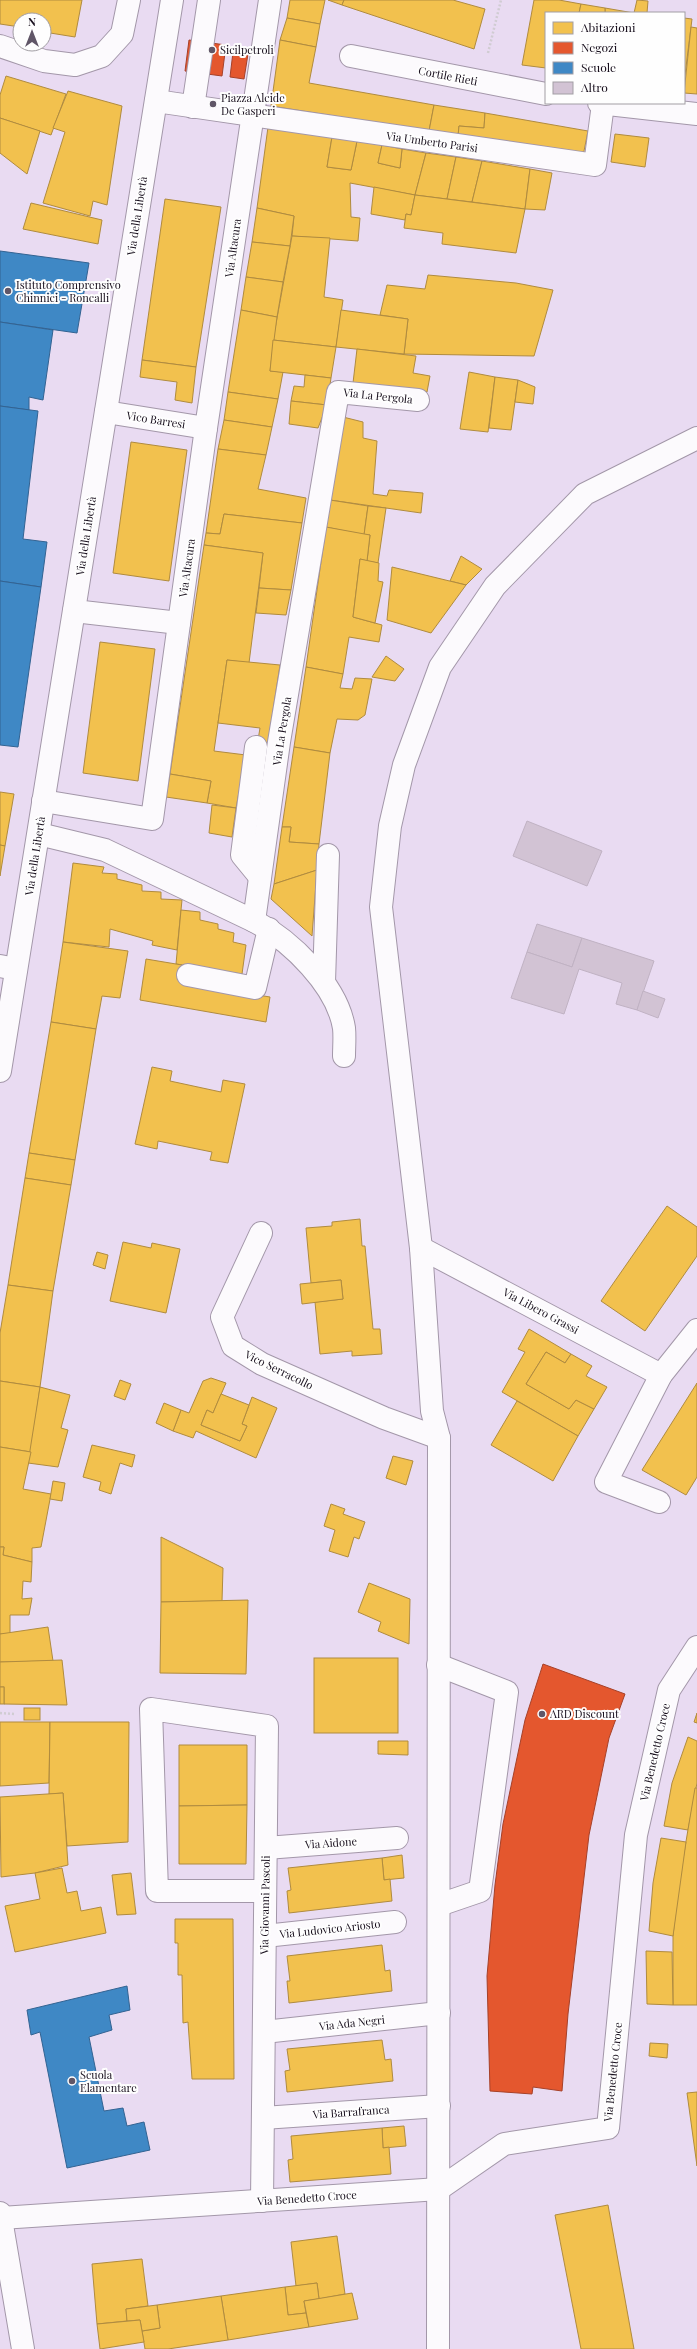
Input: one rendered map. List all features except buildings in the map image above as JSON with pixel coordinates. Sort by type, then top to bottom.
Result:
[{"type":"street","points":[[0,46],[44,61],[75,65],[102,56],[122,34],[129,0]]},
{"type":"street","name":"Via della Libertà","points":[[0,1071],[8,968],[39,834],[43,801],[172,0]]},
{"type":"street","points":[[193,107],[209,0]]},
{"type":"street","name":"Via Altacura","points":[[43,801],[152,819],[206,428],[239,209],[261,117],[270,0]]},
{"type":"street","name":"Cortile Rieti","points":[[351,56],[481,83],[545,94]]},
{"type":"street","name":"Via Umberto Parisi","points":[[156,101],[595,165],[601,104]]},
{"type":"street","points":[[610,104],[697,114]]},
{"type":"street","name":"Via La Pergola","points":[[188,975],[255,988],[261,925],[260,877],[279,742],[338,392],[418,400]]},
{"type":"street","name":"Vico Barresi","points":[[106,412],[206,428]]},
{"type":"street","points":[[438,2349],[439,1438],[432,1412],[422,1248],[381,907],[390,826],[404,765],[440,667],[495,586],[585,494],[697,438]]},
{"type":"street","points":[[74,612],[179,623]]},
{"type":"street","points":[[256,747],[242,855],[260,877]]},
{"type":"street","points":[[39,834],[104,850],[261,925],[289,946],[324,982],[335,1002],[344,1028],[344,1056]]},
{"type":"street","points":[[324,982],[328,855]]},
{"type":"street","name":"Vico Serracollo","points":[[261,1233],[222,1317],[233,1346],[270,1368],[384,1418],[439,1438]]},
{"type":"street","name":"Via Libero Grassi","points":[[422,1248],[661,1375]]},
{"type":"street","points":[[659,1502],[606,1482],[661,1375],[697,1330]]},
{"type":"street","name":"Via Benedetto Croce","points":[[1,2215],[262,2201],[439,2189],[504,2144],[608,2128],[636,1834],[669,1690],[697,1647]]},
{"type":"street","points":[[438,1665],[507,1692],[480,1891],[438,1905]]},
{"type":"street","name":"Via Giovanni Pascoli","points":[[262,2201],[266,1891],[267,1726],[151,1709],[157,1891],[266,1891]]},
{"type":"street","name":"Via Aidone","points":[[266,1848],[397,1838]]},
{"type":"street","name":"Via Ludovico Ariosto","points":[[265,1936],[395,1922]]},
{"type":"street","name":"Via Ada Negri","points":[[264,2032],[439,2013]]},
{"type":"street","name":"Via Barrafranca","points":[[263,2118],[439,2106]]},
{"type":"street","points":[[1,2215],[23,2349]]},
{"type":"path","points":[[481,83],[501,0]]},
{"type":"path","points":[[0,1713],[14,1714]]},
{"type":"place","name":"Sicilpetroli","points":[[212,50]]},
{"type":"place","name":"Piazza Alcide De Gasperi","points":[[213,104]]},
{"type":"place","name":"Istituto Comprensivo Chinnici - Roncalli","points":[[8,291]]},
{"type":"place","name":"ARD Discount","points":[[542,1714]]},
{"type":"place","name":"Scuola Elamentare","points":[[72,2081]]}]
